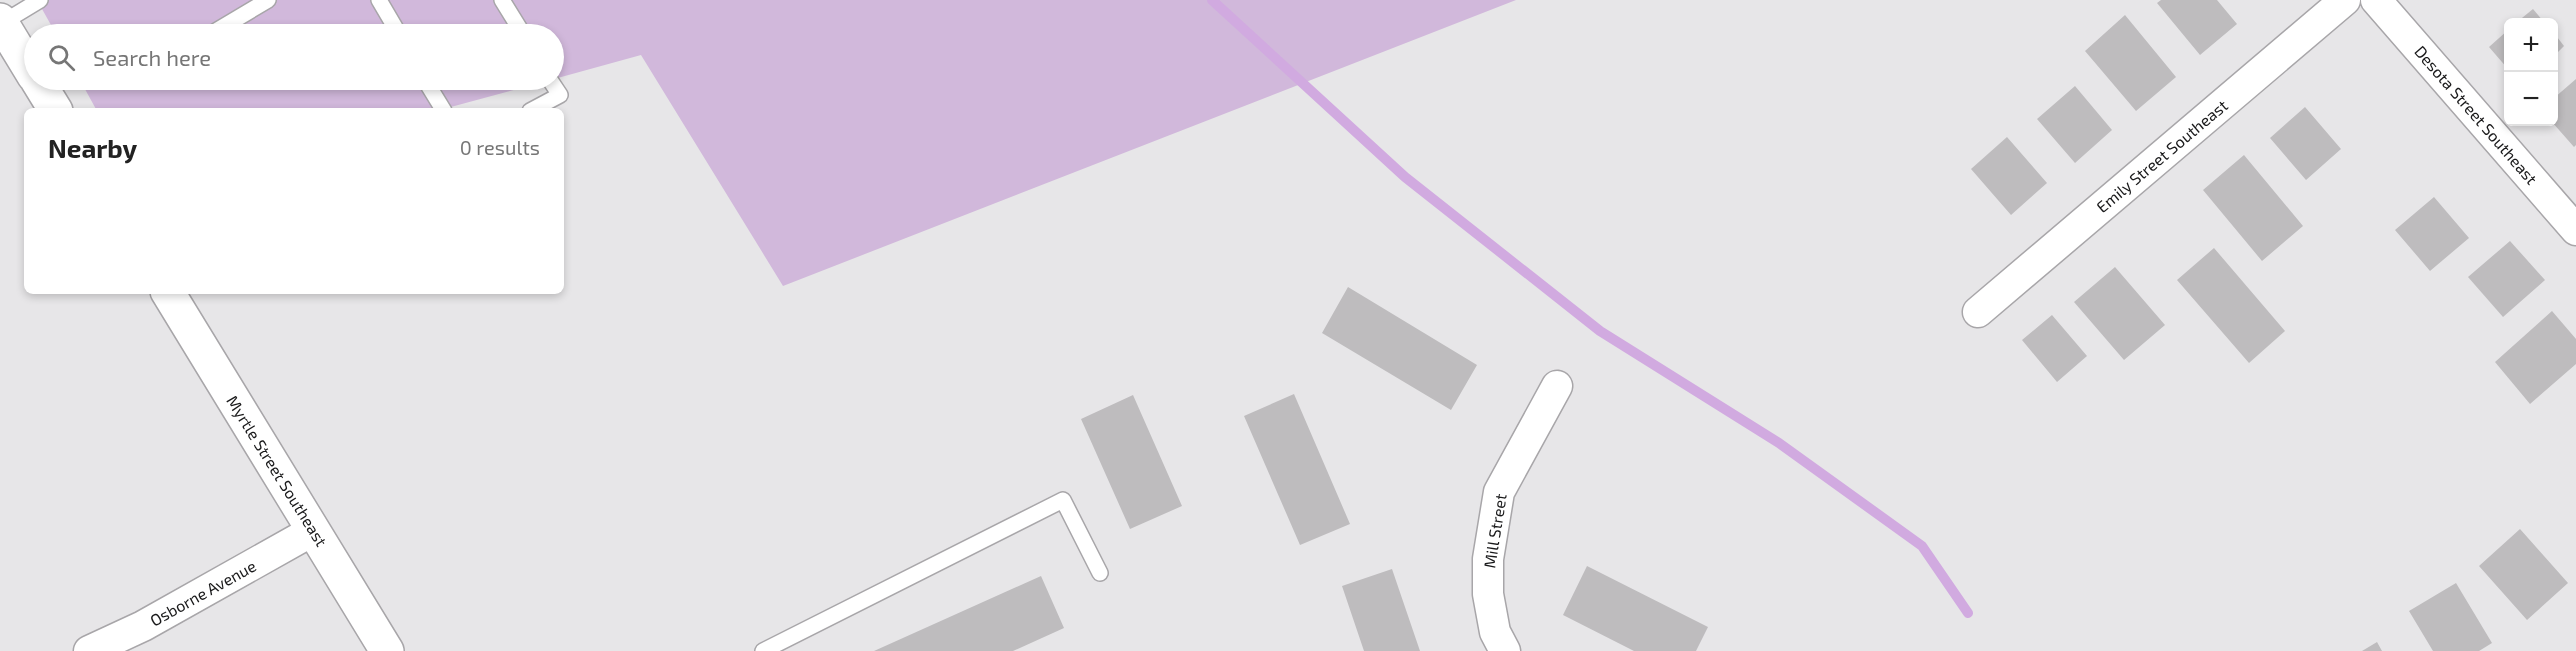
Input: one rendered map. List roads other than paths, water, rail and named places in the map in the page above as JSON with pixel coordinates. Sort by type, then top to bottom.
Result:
[{"type":"street","name":"Emily Street Southeast","points":[[1978,312],[2345,0]]},
{"type":"street","name":"Desota Street Southeast","points":[[2376,0],[2576,230]]},
{"type":"street","points":[[1,21],[24,59]]},
{"type":"street","points":[[43,90],[54,108]]},
{"type":"street","name":"Myrtle Street Southeast","points":[[169,294],[387,651]]},
{"type":"street","name":"Mill Street","points":[[1505,651],[1495,632],[1488,594],[1488,559],[1499,492],[1557,387]]},
{"type":"street","name":"Osborne Avenue","points":[[89,651],[143,626],[314,530]]},
{"type":"lane","points":[[1,21],[40,0]]},
{"type":"lane","points":[[228,24],[268,0]]},
{"type":"lane","points":[[379,0],[393,24]]},
{"type":"lane","points":[[502,0],[517,24]]},
{"type":"lane","points":[[431,90],[442,108]]},
{"type":"lane","points":[[536,108],[560,95],[557,90]]},
{"type":"lane","points":[[763,651],[1063,500],[1100,573]]},
{"type":"waterway","points":[[1212,0],[1405,177],[1600,331],[1779,443],[1922,546],[1968,613]]}]
